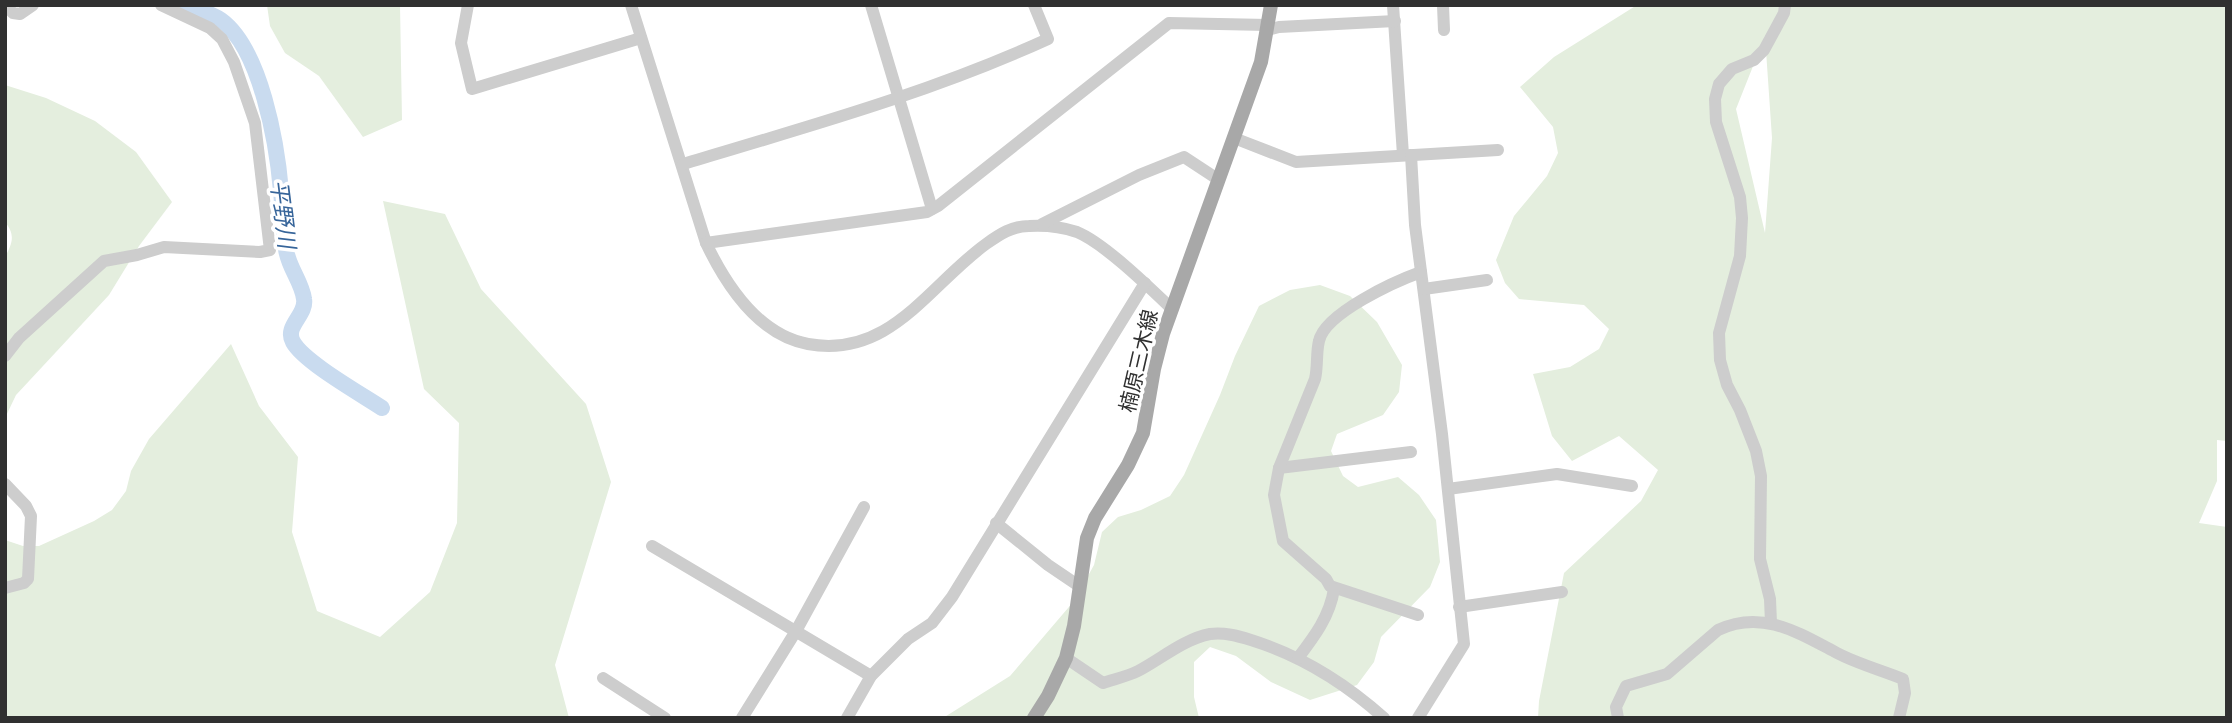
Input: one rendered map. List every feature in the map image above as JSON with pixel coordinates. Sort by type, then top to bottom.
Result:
[{"type":"main road","name":"楠原三木線","points":[[1034,718],[1066,658],[1074,626],[1087,538],[1143,433],[1154,369],[1172,309],[1261,62],[1270,5]]},
{"type":"street","points":[[5,5],[13,13],[20,14],[33,5]]},
{"type":"street","points":[[5,356],[19,338],[104,261],[164,247],[260,252],[270,250],[256,122],[234,62],[222,40],[210,28],[161,5]]},
{"type":"street","points":[[468,5],[461,43],[472,89],[641,38]]},
{"type":"street","points":[[631,5],[706,243],[717,266],[764,324],[799,342],[824,347],[860,342],[905,316],[971,255],[1004,232],[1027,226],[1066,230],[1089,239],[1145,283],[1172,309]]},
{"type":"street","points":[[871,5],[932,209]]},
{"type":"street","points":[[682,164],[899,99],[1011,56],[1048,39],[1034,5]]},
{"type":"street","points":[[1393,5],[1407,155],[1464,644],[1419,718]]},
{"type":"street","points":[[1443,5],[1444,30]]},
{"type":"street","points":[[1771,623],[1770,599],[1760,559],[1761,476],[1756,451],[1727,385],[1720,360],[1719,334],[1740,256],[1742,218],[1740,197],[1716,122],[1715,99],[1719,84],[1732,69],[1754,60],[1764,50],[1784,13],[1785,5]]},
{"type":"street","points":[[706,243],[927,212],[1169,23],[1268,28],[1395,21]]},
{"type":"street","points":[[1234,138],[1297,162],[1498,150]]},
{"type":"street","points":[[1038,226],[1139,175],[1184,158],[1219,180]]},
{"type":"street","points":[[1418,615],[1334,589],[1283,541],[1273,495],[1279,468],[1315,379],[1322,332],[1352,305],[1421,271]]},
{"type":"street","points":[[1424,289],[1487,280]]},
{"type":"street","points":[[847,718],[871,677],[908,639],[932,623],[944,609],[1145,283]]},
{"type":"street","points":[[1279,468],[1411,452]]},
{"type":"street","points":[[1448,489],[1557,474],[1632,486]]},
{"type":"street","points":[[5,484],[26,506],[31,516],[28,579],[24,583],[5,588]]},
{"type":"street","points":[[742,718],[796,631],[864,507]]},
{"type":"street","points":[[996,523],[1079,586]]},
{"type":"street","points":[[652,545],[871,677]]},
{"type":"street","points":[[1298,658],[1315,635],[1332,604],[1334,589]]},
{"type":"street","points":[[1459,607],[1562,592]]},
{"type":"street","points":[[1618,718],[1616,707],[1626,686],[1667,674],[1705,639],[1726,626],[1749,622],[1771,623],[1789,628],[1837,653],[1903,679],[1905,693],[1899,718]]},
{"type":"street","points":[[1066,658],[1103,683],[1136,672],[1194,639],[1212,634],[1233,635],[1271,646],[1333,677],[1384,718]]},
{"type":"street","points":[[603,678],[665,718]]},
{"type":"green space","points":[[267,5],[400,5],[402,120],[363,137],[319,76],[285,53],[270,26]]},
{"type":"green space","points":[[1637,5],[2227,5],[2227,441],[2217,440],[2217,481],[2199,523],[2227,527],[2227,718],[1538,718],[1564,573],[1641,501],[1658,470],[1619,436],[1572,461],[1552,436],[1533,374],[1570,367],[1599,349],[1609,329],[1584,305],[1519,299],[1505,283],[1496,260],[1514,216],[1547,176],[1558,153],[1553,127],[1520,87],[1554,57]],"holes":[[[1765,36],[1772,138],[1765,233],[1736,109]]]},
{"type":"green space","points":[[5,85],[46,98],[95,121],[136,152],[172,202],[139,246],[109,295],[16,395],[5,418],[5,257],[12,240],[11,231],[5,222]]},
{"type":"green space","points":[[383,201],[445,214],[481,289],[586,404],[611,482],[555,665],[569,718],[5,718],[5,540],[23,546],[39,546],[112,510],[126,491],[131,471],[149,439],[231,344],[259,406],[298,457],[292,532],[317,611],[380,637],[430,592],[457,523],[459,423],[424,389]]},
{"type":"green space","points":[[1320,285],[1350,296],[1377,322],[1402,365],[1399,392],[1383,415],[1337,434],[1331,451],[1343,476],[1358,487],[1398,477],[1419,495],[1436,520],[1440,562],[1430,587],[1381,637],[1374,662],[1357,685],[1310,700],[1271,682],[1236,656],[1210,647],[1194,662],[1194,697],[1199,718],[943,718],[1010,676],[1074,601],[1094,565],[1102,532],[1118,517],[1141,510],[1170,496],[1184,475],[1259,306],[1290,290]]},
{"type":"waterway","name":"平野川","points":[[187,5],[221,20],[235,34],[247,52],[265,99],[276,149],[287,256],[304,299],[302,310],[291,331],[293,342],[320,368],[382,408]]}]
